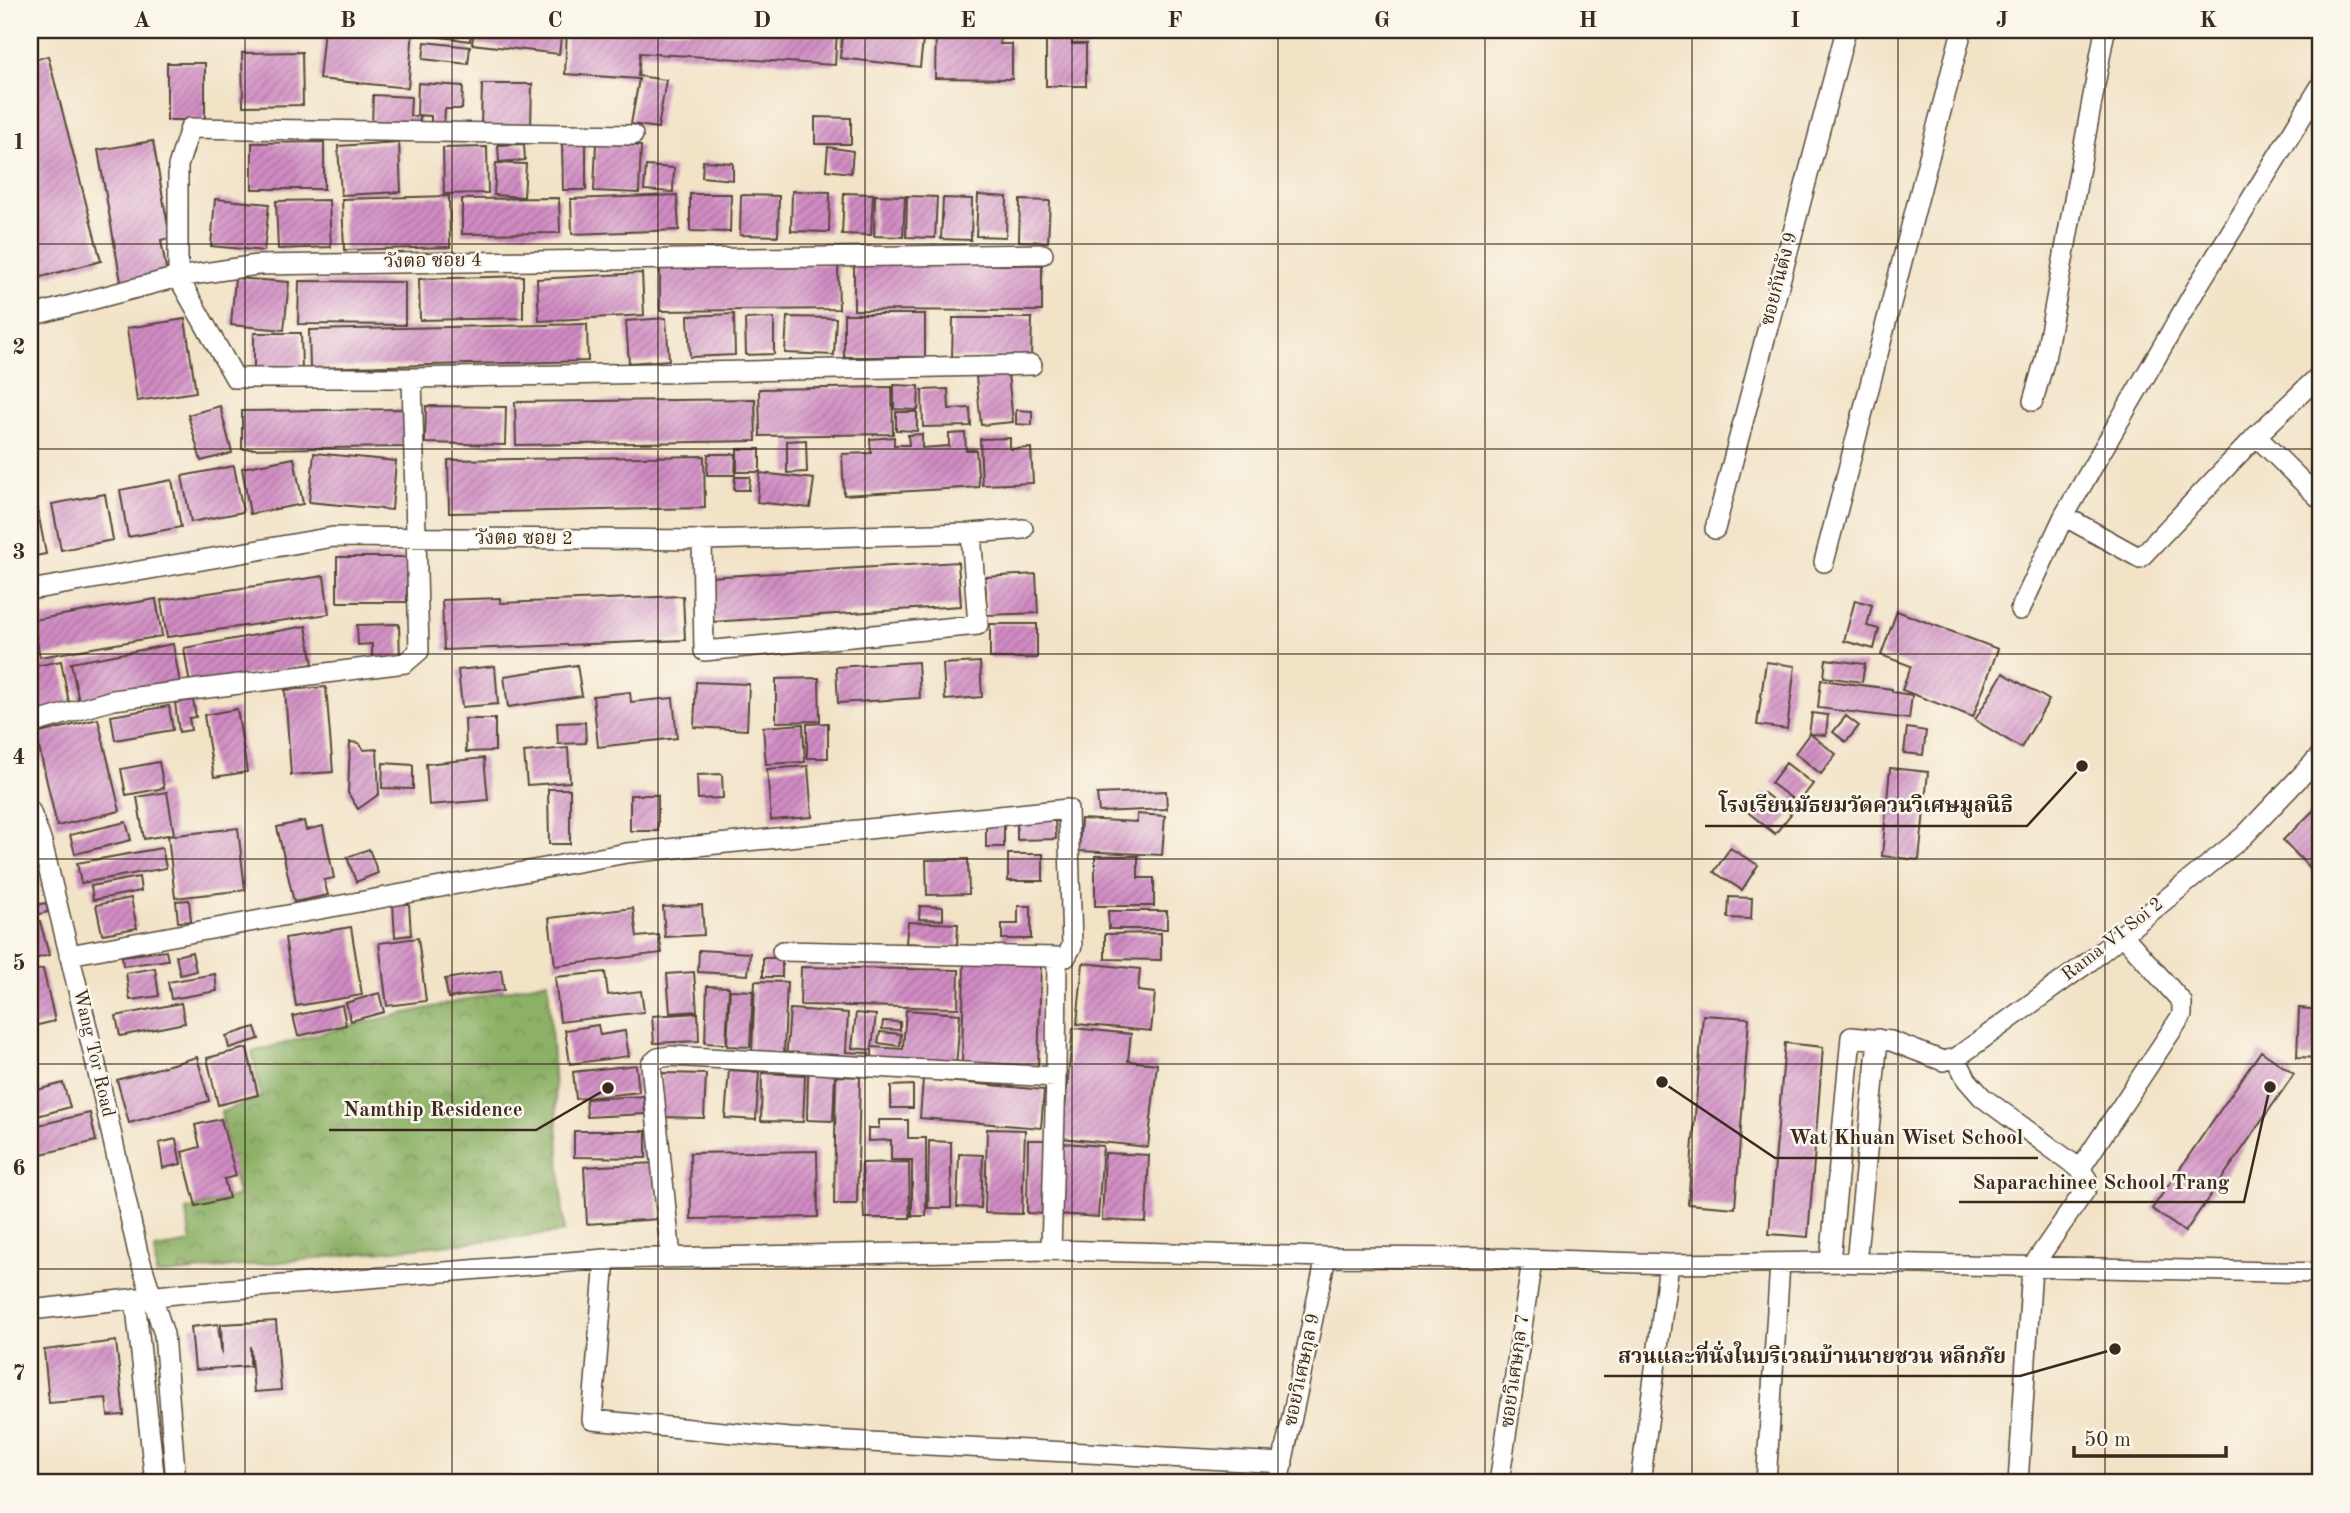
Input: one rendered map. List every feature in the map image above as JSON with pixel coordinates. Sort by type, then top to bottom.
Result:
[{"type":"street","name":"ซอยกันตัง 9","points":[[1714,529],[1846,30]]},
{"type":"street","points":[[1824,562],[1962,30]]},
{"type":"street","points":[[2033,401],[2045,359],[2105,30]]},
{"type":"street","points":[[2020,610],[2064,516],[2197,287],[2320,87]]},
{"type":"street","points":[[633,135],[190,128],[178,166],[178,276],[235,378],[412,378],[1032,365]]},
{"type":"street","name":"วังตอ ซอย 4","points":[[30,316],[178,276],[257,265],[1043,254]]},
{"type":"street","points":[[2064,516],[2140,558],[2256,436],[2320,375]]},
{"type":"street","points":[[30,724],[113,700],[405,663],[419,651],[412,378]]},
{"type":"street","points":[[2256,436],[2320,499]]},
{"type":"street","name":"วังตอ ซอย 2","points":[[30,590],[333,537],[702,540],[971,533],[1023,529]]},
{"type":"street","points":[[702,540],[704,651],[978,625],[971,533]]},
{"type":"street","name":"Rama VI Soi 2","points":[[1956,1058],[2090,961],[2244,836],[2320,756]]},
{"type":"street","points":[[69,955],[627,853],[1068,809],[1072,946],[1066,957],[782,951]]},
{"type":"street","name":"Wang Tor Road","points":[[30,810],[42,842],[69,955],[138,1253],[144,1298]]},
{"type":"street","points":[[2080,1169],[2182,1015],[2182,1002],[2122,934]]},
{"type":"street","points":[[1051,1250],[1057,957]]},
{"type":"street","points":[[1830,1262],[1851,1037],[1900,1044],[1942,1061],[1956,1058],[1967,1080],[1982,1097],[2080,1169],[2087,1179],[2086,1189],[2032,1267],[2018,1483]]},
{"type":"street","points":[[1856,1263],[1878,1039]]},
{"type":"street","points":[[671,1258],[651,1064],[658,1058],[671,1055],[1056,1077]]},
{"type":"street","points":[[30,1310],[606,1259],[1051,1250],[1669,1264],[1830,1262],[2320,1273]]},
{"type":"street","name":"ซอยวิเศษกุล 9","points":[[1278,1483],[1326,1257]]},
{"type":"street","points":[[606,1259],[592,1420],[790,1438],[1283,1464]]},
{"type":"street","name":"ซอยวิเศษกุล 7","points":[[1499,1483],[1532,1260]]},
{"type":"street","points":[[1766,1483],[1780,1263]]},
{"type":"street","points":[[1640,1483],[1669,1264]]},
{"type":"street","points":[[144,1298],[155,1483]]},
{"type":"street","points":[[144,1298],[164,1334],[176,1483]]},
{"type":"green space","points":[[548,981],[564,1232],[156,1275],[155,1249],[191,1243],[186,1210],[238,1196],[221,1112],[261,1097],[252,1052],[341,1028]]},
{"type":"building","points":[[324,30],[413,30],[408,88],[319,79]]},
{"type":"building","points":[[420,30],[471,30],[470,41],[419,34]]},
{"type":"building","points":[[474,30],[562,30],[559,54],[472,44]]},
{"type":"building","points":[[567,30],[837,30],[835,65],[640,53],[638,76],[666,80],[658,128],[631,124],[639,79],[565,74]]},
{"type":"building","points":[[843,30],[924,31],[920,67],[840,58]]},
{"type":"building","points":[[936,30],[1001,30],[1000,44],[1012,44],[1012,79],[935,78]]},
{"type":"building","points":[[1046,33],[1072,33],[1072,44],[1086,44],[1086,86],[1046,86]]},
{"type":"building","points":[[425,42],[470,47],[468,64],[423,59]]},
{"type":"building","points":[[302,52],[303,105],[243,106],[242,53]]},
{"type":"building","points":[[48,56],[101,261],[30,280],[30,61]]},
{"type":"building","points":[[167,63],[205,63],[205,120],[167,120]]},
{"type":"building","points":[[418,83],[463,86],[462,109],[445,109],[444,126],[431,125],[431,116],[417,115]]},
{"type":"building","points":[[482,84],[532,84],[531,127],[481,127]]},
{"type":"building","points":[[373,95],[411,97],[410,116],[420,116],[420,127],[372,125]]},
{"type":"building","points":[[815,117],[851,118],[851,144],[815,144]]},
{"type":"building","points":[[153,141],[170,238],[161,240],[167,274],[121,282],[98,150]]},
{"type":"building","points":[[324,142],[324,189],[252,189],[252,143]]},
{"type":"building","points":[[399,142],[401,192],[341,195],[338,146]]},
{"type":"building","points":[[562,142],[586,142],[586,190],[563,190]]},
{"type":"building","points":[[596,143],[641,146],[639,193],[594,191]]},
{"type":"building","points":[[524,144],[525,160],[499,162],[498,145]]},
{"type":"building","points":[[487,147],[488,193],[444,194],[443,148]]},
{"type":"building","points":[[828,147],[853,151],[851,173],[826,170]]},
{"type":"building","points":[[703,161],[733,163],[733,180],[702,177]]},
{"type":"building","points":[[496,163],[526,164],[524,197],[494,195]]},
{"type":"building","points":[[646,166],[674,168],[673,192],[644,190]]},
{"type":"building","points":[[792,191],[830,192],[829,232],[791,231]]},
{"type":"building","points":[[844,193],[873,194],[871,235],[842,234]]},
{"type":"building","points":[[690,194],[731,194],[730,232],[690,231]]},
{"type":"building","points":[[677,195],[679,230],[572,234],[571,199]]},
{"type":"building","points":[[741,195],[779,196],[778,236],[740,235]]},
{"type":"building","points":[[875,195],[905,196],[903,237],[874,236]]},
{"type":"building","points":[[978,195],[1007,197],[1006,237],[976,236]]},
{"type":"building","points":[[449,196],[450,247],[344,250],[342,199]]},
{"type":"building","points":[[907,196],[937,197],[935,238],[906,237]]},
{"type":"building","points":[[559,198],[560,233],[462,234],[462,199]]},
{"type":"building","points":[[943,198],[972,199],[971,240],[941,239]]},
{"type":"building","points":[[215,199],[269,204],[264,251],[211,246]]},
{"type":"building","points":[[329,200],[331,247],[278,249],[276,201]]},
{"type":"building","points":[[1020,200],[1050,201],[1048,242],[1019,241]]},
{"type":"building","points":[[838,264],[839,309],[660,311],[660,266]]},
{"type":"building","points":[[854,264],[1042,265],[1042,311],[854,310]]},
{"type":"building","points":[[642,273],[644,315],[539,321],[537,279]]},
{"type":"building","points":[[523,276],[523,318],[420,320],[419,279]]},
{"type":"building","points":[[235,278],[289,282],[284,330],[231,325]]},
{"type":"building","points":[[299,281],[405,282],[405,325],[298,324]]},
{"type":"building","points":[[734,314],[735,355],[690,357],[688,316]]},
{"type":"building","points":[[844,314],[925,314],[925,357],[844,357]]},
{"type":"building","points":[[787,317],[836,318],[834,355],[785,353]]},
{"type":"building","points":[[666,318],[669,360],[629,363],[626,321]]},
{"type":"building","points":[[774,318],[774,354],[746,355],[745,319]]},
{"type":"building","points":[[953,318],[1032,318],[1031,358],[952,358]]},
{"type":"building","points":[[185,319],[196,392],[137,401],[127,328]]},
{"type":"building","points":[[587,324],[588,361],[310,368],[309,330]]},
{"type":"building","points":[[254,333],[301,333],[302,370],[254,370]]},
{"type":"building","points":[[1008,374],[1013,422],[981,425],[976,377]]},
{"type":"building","points":[[894,385],[919,386],[918,410],[894,409]]},
{"type":"building","points":[[892,387],[893,434],[760,436],[759,389]]},
{"type":"building","points":[[948,389],[949,409],[970,408],[971,426],[923,427],[922,390]]},
{"type":"building","points":[[755,399],[756,441],[516,445],[515,402]]},
{"type":"building","points":[[220,406],[232,453],[201,461],[188,415]]},
{"type":"building","points":[[426,406],[506,407],[505,445],[425,443]]},
{"type":"building","points":[[405,409],[406,447],[242,449],[242,411]]},
{"type":"building","points":[[1016,410],[1032,411],[1032,425],[1016,424]]},
{"type":"building","points":[[896,412],[917,412],[917,431],[896,430]]},
{"type":"building","points":[[965,433],[966,450],[976,450],[979,487],[844,495],[842,454],[871,453],[870,439],[894,437],[894,445],[909,445],[908,435],[922,434],[922,448],[949,446],[949,434]]},
{"type":"building","points":[[1010,438],[1010,449],[1031,448],[1033,483],[982,485],[980,439]]},
{"type":"building","points":[[806,440],[807,472],[787,473],[787,441]]},
{"type":"building","points":[[737,449],[760,449],[760,472],[737,472]]},
{"type":"building","points":[[314,453],[396,461],[392,510],[309,502]]},
{"type":"building","points":[[708,454],[736,454],[735,475],[707,475]]},
{"type":"building","points":[[704,456],[705,508],[449,513],[448,460]]},
{"type":"building","points":[[294,458],[303,504],[250,514],[242,468]]},
{"type":"building","points":[[234,466],[243,512],[191,522],[182,476]]},
{"type":"building","points":[[760,473],[814,479],[810,508],[757,502]]},
{"type":"building","points":[[735,477],[750,477],[749,490],[734,490]]},
{"type":"building","points":[[172,480],[181,527],[128,537],[120,490]]},
{"type":"building","points":[[105,494],[113,540],[61,550],[52,504]]},
{"type":"building","points":[[37,507],[46,554],[30,557],[30,509]]},
{"type":"building","points":[[337,557],[407,557],[407,602],[337,602]]},
{"type":"building","points":[[958,562],[961,606],[711,622],[708,577]]},
{"type":"building","points":[[1036,574],[1038,613],[987,615],[985,577]]},
{"type":"building","points":[[324,576],[329,614],[167,637],[161,600]]},
{"type":"building","points":[[683,596],[685,640],[444,650],[442,600],[500,598],[500,603]]},
{"type":"building","points":[[156,599],[162,636],[40,657],[33,620]]},
{"type":"building","points":[[1855,600],[1872,605],[1867,626],[1879,629],[1874,649],[1844,641]]},
{"type":"building","points":[[1897,611],[1998,649],[1973,717],[1902,690],[1911,666],[1881,655]]},
{"type":"building","points":[[399,624],[400,661],[372,662],[372,644],[358,645],[357,625]]},
{"type":"building","points":[[990,624],[1037,624],[1037,658],[990,658]]},
{"type":"building","points":[[306,626],[313,664],[190,685],[184,648]]},
{"type":"building","points":[[173,644],[180,683],[79,702],[71,663]]},
{"type":"building","points":[[1826,659],[1865,664],[1862,682],[1824,677]]},
{"type":"building","points":[[61,661],[70,708],[30,715],[30,667]]},
{"type":"building","points":[[918,662],[920,698],[838,703],[836,667]]},
{"type":"building","points":[[980,662],[982,697],[945,700],[943,664]]},
{"type":"building","points":[[1766,662],[1795,666],[1787,729],[1757,725]]},
{"type":"building","points":[[577,665],[582,696],[508,707],[504,676]]},
{"type":"building","points":[[495,666],[498,704],[462,707],[458,670]]},
{"type":"building","points":[[2003,673],[2049,700],[2021,748],[1975,720]]},
{"type":"building","points":[[819,678],[820,721],[776,722],[776,679]]},
{"type":"building","points":[[1821,680],[1892,689],[1892,692],[1912,695],[1909,719],[1818,708]]},
{"type":"building","points":[[696,682],[749,684],[747,730],[694,727]]},
{"type":"building","points":[[326,687],[333,772],[291,775],[285,690]]},
{"type":"building","points":[[630,692],[631,702],[673,698],[677,738],[598,747],[593,696]]},
{"type":"building","points":[[193,700],[196,717],[189,718],[191,730],[179,732],[175,703]]},
{"type":"building","points":[[169,706],[173,730],[115,740],[111,716]]},
{"type":"building","points":[[237,709],[247,772],[214,777],[204,715]]},
{"type":"building","points":[[1812,713],[1828,715],[1826,735],[1810,734],[1836,754],[1821,774],[1795,753],[1809,734]]},
{"type":"building","points":[[1846,716],[1859,726],[1846,742],[1833,732]]},
{"type":"building","points":[[98,719],[120,811],[57,826],[36,734]]},
{"type":"building","points":[[465,719],[495,719],[495,751],[466,752]]},
{"type":"building","points":[[585,722],[586,743],[558,744],[557,723]]},
{"type":"building","points":[[828,723],[828,758],[807,758],[807,724]]},
{"type":"building","points":[[803,724],[805,762],[766,764],[763,727]]},
{"type":"building","points":[[1907,728],[1926,731],[1923,755],[1904,753]]},
{"type":"building","points":[[350,742],[359,743],[364,750],[377,749],[379,794],[358,809],[348,793]]},
{"type":"building","points":[[568,748],[570,782],[527,785],[524,752]]},
{"type":"building","points":[[484,758],[488,800],[429,805],[426,764]]},
{"type":"building","points":[[159,762],[164,788],[126,795],[121,769]]},
{"type":"building","points":[[383,763],[413,765],[413,789],[382,788]]},
{"type":"building","points":[[1786,763],[1813,784],[1798,803],[1771,783]]},
{"type":"building","points":[[808,766],[812,817],[771,820],[767,769]]},
{"type":"building","points":[[1890,768],[1928,772],[1919,860],[1882,856]]},
{"type":"building","points":[[722,774],[723,798],[698,799],[697,775]]},
{"type":"building","points":[[548,789],[570,789],[570,844],[549,844]]},
{"type":"building","points":[[1166,791],[1167,809],[1099,812],[1097,794]]},
{"type":"building","points":[[167,792],[174,834],[144,839],[137,797]]},
{"type":"building","points":[[1764,793],[1791,814],[1775,834],[1749,813]]},
{"type":"building","points":[[630,795],[658,795],[658,831],[630,831]]},
{"type":"building","points":[[2320,804],[2320,879],[2283,840]]},
{"type":"building","points":[[1137,814],[1165,816],[1162,855],[1079,851],[1081,819],[1137,822]]},
{"type":"building","points":[[1055,818],[1056,839],[1017,840],[1017,819]]},
{"type":"building","points":[[304,821],[306,830],[323,826],[334,878],[324,880],[328,895],[294,902],[277,827]]},
{"type":"building","points":[[126,822],[131,840],[75,854],[70,835]]},
{"type":"building","points":[[986,824],[1004,824],[1004,847],[986,847]]},
{"type":"building","points":[[238,828],[245,890],[175,898],[168,836]]},
{"type":"building","points":[[162,848],[166,868],[81,883],[77,863]]},
{"type":"building","points":[[1730,848],[1758,865],[1742,890],[1714,872]]},
{"type":"building","points":[[369,849],[378,873],[356,882],[347,857]]},
{"type":"building","points":[[1008,854],[1043,854],[1043,881],[1008,881]]},
{"type":"building","points":[[1095,856],[1138,856],[1138,878],[1154,878],[1154,906],[1095,906]]},
{"type":"building","points":[[968,859],[969,894],[927,895],[926,860]]},
{"type":"building","points":[[139,877],[141,891],[93,900],[91,886]]},
{"type":"building","points":[[30,883],[36,905],[46,903],[48,912],[30,916]]},
{"type":"building","points":[[1729,897],[1752,898],[1751,919],[1728,918]]},
{"type":"building","points":[[131,898],[137,928],[102,934],[96,905]]},
{"type":"building","points":[[189,900],[191,921],[178,922],[176,901]]},
{"type":"building","points":[[393,904],[409,904],[411,935],[395,937]]},
{"type":"building","points":[[702,905],[704,935],[665,937],[663,907]]},
{"type":"building","points":[[920,906],[943,907],[943,920],[919,919]]},
{"type":"building","points":[[1018,906],[1031,906],[1031,939],[1002,939],[1002,924],[1018,924]]},
{"type":"building","points":[[633,908],[637,937],[659,935],[662,953],[555,966],[549,918]]},
{"type":"building","points":[[1108,911],[1167,911],[1167,929],[1109,929]]},
{"type":"building","points":[[40,921],[49,955],[30,960],[30,923]]},
{"type":"building","points":[[908,922],[958,924],[957,946],[906,943]]},
{"type":"building","points":[[351,927],[362,995],[296,1006],[285,938]]},
{"type":"building","points":[[1161,933],[1161,960],[1105,959],[1105,934]]},
{"type":"building","points":[[418,938],[426,1001],[387,1006],[379,943]]},
{"type":"building","points":[[699,950],[750,953],[748,975],[698,972]]},
{"type":"building","points":[[166,951],[168,960],[123,966],[122,956]]},
{"type":"building","points":[[192,952],[196,971],[180,975],[176,956]]},
{"type":"building","points":[[763,958],[782,958],[782,977],[763,977]]},
{"type":"building","points":[[964,959],[1041,961],[1038,1069],[962,1067]]},
{"type":"building","points":[[1083,963],[1140,969],[1138,991],[1155,993],[1151,1031],[1077,1024]]},
{"type":"building","points":[[801,967],[959,970],[958,1008],[800,1005]]},
{"type":"building","points":[[155,968],[159,996],[130,1000],[126,973]]},
{"type":"building","points":[[43,969],[55,1021],[30,1027],[30,972]]},
{"type":"building","points":[[501,970],[504,990],[448,998],[445,979]]},
{"type":"building","points":[[605,972],[608,995],[641,991],[644,1012],[560,1022],[555,977]]},
{"type":"building","points":[[694,972],[697,1011],[670,1013],[667,974]]},
{"type":"building","points":[[215,974],[217,991],[171,999],[168,982]]},
{"type":"building","points":[[755,981],[787,982],[784,1053],[752,1052]]},
{"type":"building","points":[[707,986],[729,987],[726,1044],[705,1043]]},
{"type":"building","points":[[730,990],[753,991],[750,1047],[727,1046]]},
{"type":"building","points":[[379,993],[384,1012],[351,1021],[346,1003]]},
{"type":"building","points":[[181,1003],[185,1023],[120,1036],[116,1016]]},
{"type":"building","points":[[342,1005],[346,1025],[298,1036],[293,1016]]},
{"type":"building","points":[[2299,1008],[2320,1010],[2320,1058],[2297,1057]]},
{"type":"building","points":[[790,1009],[848,1013],[846,1052],[869,1053],[869,1066],[786,1062]]},
{"type":"building","points":[[906,1010],[960,1014],[956,1069],[872,1064],[872,1050],[852,1048],[856,1013],[876,1015],[872,1047],[903,1049]]},
{"type":"building","points":[[698,1013],[699,1041],[654,1043],[652,1016]]},
{"type":"building","points":[[1703,1015],[1749,1018],[1735,1208],[1688,1204]]},
{"type":"building","points":[[883,1021],[900,1022],[900,1030],[882,1029]]},
{"type":"building","points":[[598,1025],[600,1035],[625,1031],[629,1056],[570,1064],[565,1030]]},
{"type":"building","points":[[255,1027],[259,1039],[229,1048],[226,1036]]},
{"type":"building","points":[[1073,1028],[1131,1034],[1128,1061],[1157,1064],[1148,1147],[1062,1138]]},
{"type":"building","points":[[880,1032],[901,1034],[900,1046],[878,1043]]},
{"type":"building","points":[[1785,1043],[1823,1047],[1808,1237],[1769,1234]]},
{"type":"building","points":[[247,1048],[258,1095],[218,1105],[207,1058]]},
{"type":"building","points":[[2261,1051],[2294,1074],[2185,1232],[2152,1209]]},
{"type":"building","points":[[197,1057],[209,1101],[129,1123],[117,1080]]},
{"type":"building","points":[[636,1065],[639,1092],[576,1099],[573,1072]]},
{"type":"building","points":[[729,1070],[759,1072],[756,1120],[725,1118]]},
{"type":"building","points":[[662,1073],[706,1074],[704,1118],[660,1117]]},
{"type":"building","points":[[762,1073],[805,1075],[803,1122],[761,1121]]},
{"type":"building","points":[[808,1073],[835,1074],[833,1121],[807,1120]]},
{"type":"building","points":[[836,1076],[860,1077],[857,1204],[834,1204]]},
{"type":"building","points":[[923,1079],[1044,1090],[1041,1128],[920,1118]]},
{"type":"building","points":[[63,1083],[70,1107],[34,1117],[30,1092]]},
{"type":"building","points":[[913,1085],[913,1108],[891,1108],[891,1086]]},
{"type":"building","points":[[644,1096],[645,1114],[587,1117],[586,1099]]},
{"type":"building","points":[[90,1113],[96,1141],[33,1156],[30,1127]]},
{"type":"building","points":[[221,1119],[236,1176],[224,1179],[229,1198],[196,1206],[182,1152],[200,1147],[195,1125]]},
{"type":"building","points":[[879,1120],[908,1120],[908,1138],[926,1138],[926,1216],[912,1216],[912,1160],[891,1160],[891,1140],[868,1141],[868,1128],[879,1128]]},
{"type":"building","points":[[987,1129],[1025,1130],[1022,1214],[985,1213]]},
{"type":"building","points":[[574,1131],[646,1131],[646,1158],[574,1157]]},
{"type":"building","points":[[176,1139],[181,1164],[163,1168],[159,1143]]},
{"type":"building","points":[[1028,1140],[1050,1140],[1049,1214],[1027,1213]]},
{"type":"building","points":[[929,1141],[951,1142],[951,1208],[928,1208]]},
{"type":"building","points":[[1063,1143],[1103,1146],[1098,1217],[1058,1214]]},
{"type":"building","points":[[817,1151],[818,1217],[691,1219],[690,1153]]},
{"type":"building","points":[[1105,1153],[1149,1155],[1146,1222],[1102,1220]]},
{"type":"building","points":[[959,1154],[983,1155],[981,1208],[957,1207]]},
{"type":"building","points":[[909,1162],[910,1218],[864,1218],[862,1163]]},
{"type":"building","points":[[655,1163],[659,1219],[587,1224],[584,1167]]},
{"type":"building","points":[[276,1321],[281,1390],[254,1392],[250,1346],[250,1366],[195,1370],[191,1327],[218,1324],[222,1355],[221,1324]]},
{"type":"building","points":[[116,1341],[124,1415],[108,1416],[106,1398],[49,1403],[44,1350]]},
{"type":"place","name":"โรงเรียนมัธยมวัดควนวิเศษมูลนิธิ","points":[[2082,766]]},
{"type":"place","name":"Wat Khuan Wiset School","points":[[1662,1082]]},
{"type":"place","name":"Saparachinee School Trang","points":[[2270,1087]]},
{"type":"place","name":"Namthip Residence","points":[[608,1088]]},
{"type":"place","name":"สวนและที่นั่งในบริเวณบ้านนายชวน หลีกภัย","points":[[2115,1349]]}]
